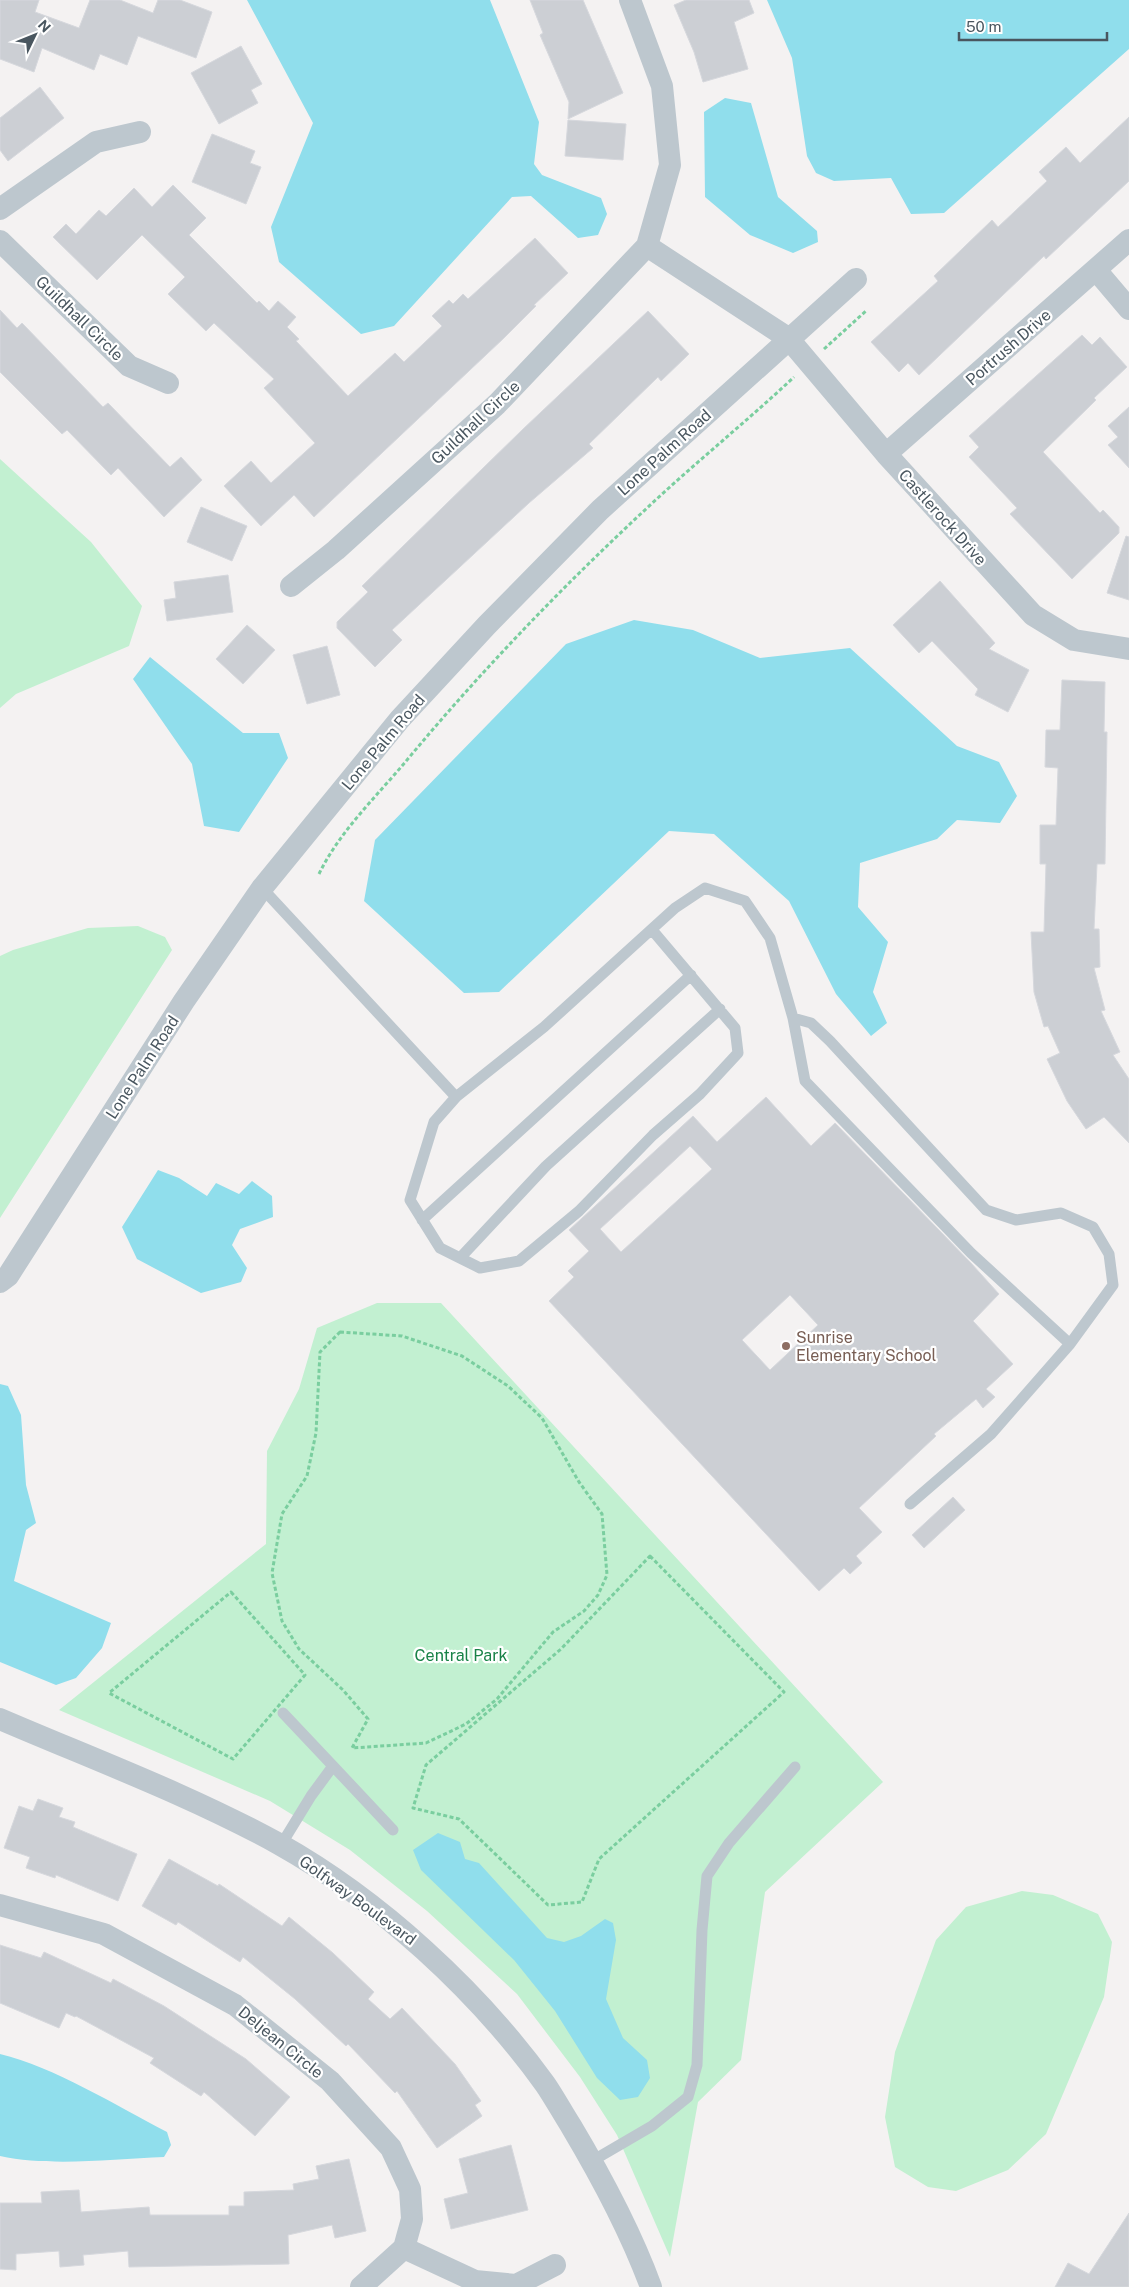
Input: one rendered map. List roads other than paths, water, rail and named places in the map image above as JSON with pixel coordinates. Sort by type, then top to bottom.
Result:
[{"type":"street","name":"Guildhall Circle","points":[[291,586],[336,550],[497,404],[647,246],[670,165],[662,86],[630,0]]},
{"type":"street","points":[[0,210],[96,142],[140,132]]},
{"type":"street","name":"Portrush Drive","points":[[886,454],[1129,240]]},
{"type":"street","name":"Guildhall Circle","points":[[0,241],[129,366],[168,383]]},
{"type":"street","points":[[647,246],[788,338]]},
{"type":"street","points":[[1096,270],[1129,309]]},
{"type":"street","name":"Lone Palm Road","points":[[0,1282],[8,1276],[184,1001],[262,888],[400,719],[487,624],[600,510],[788,338],[856,279]]},
{"type":"street","name":"Castlerock Drive","points":[[788,338],[886,454],[1033,615],[1074,640],[1129,648]]},
{"type":"street","name":"Golfway Boulevard","points":[[0,1719],[214,1811],[281,1845],[354,1893],[422,1947],[492,2020],[545,2084],[592,2161],[634,2241],[651,2287]]},
{"type":"street","name":"Deljean Circle","points":[[0,1905],[104,1934],[235,2004],[330,2081],[391,2148],[410,2189],[412,2218],[404,2248]]},
{"type":"street","points":[[361,2287],[404,2248],[475,2280],[516,2285],[555,2264]]},
{"type":"lane","points":[[262,888],[456,1097]]},
{"type":"lane","points":[[652,931],[735,1028],[738,1053],[700,1094],[653,1135],[579,1211],[519,1261],[480,1268],[440,1248],[410,1200],[434,1122],[456,1097],[544,1026],[652,931],[675,908],[705,888],[745,901],[770,938],[792,1018],[805,1081],[971,1253],[1070,1344]]},
{"type":"lane","points":[[422,1220],[691,975]]},
{"type":"lane","points":[[460,1258],[546,1166],[720,1009]]},
{"type":"lane","points":[[792,1018],[811,1023],[830,1041],[986,1210],[1016,1220],[1060,1213],[1093,1227],[1109,1254],[1112,1285],[1070,1344],[991,1434],[910,1504]]},
{"type":"lane","points":[[283,1712],[393,1830]]},
{"type":"lane","points":[[281,1845],[311,1796],[333,1766]]},
{"type":"lane","points":[[592,2161],[652,2126],[688,2097],[697,2065],[702,1930],[707,1876],[729,1843],[795,1767]]},
{"type":"water","points":[[247,0],[490,0],[539,122],[534,164],[542,175],[601,198],[607,214],[598,235],[578,238],[531,196],[512,197],[394,326],[361,334],[279,262],[271,227],[313,123]]},
{"type":"water","points":[[767,0],[1129,0],[1129,49],[944,213],[911,214],[891,178],[834,181],[816,173],[807,156],[792,58]]},
{"type":"water","points":[[725,98],[751,103],[778,197],[817,231],[818,242],[793,253],[750,235],[705,197],[704,112]]},
{"type":"water","points":[[634,620],[693,630],[760,658],[850,648],[957,746],[999,762],[1017,796],[1000,823],[957,820],[937,839],[860,863],[858,907],[888,942],[873,992],[887,1023],[871,1036],[836,994],[789,901],[714,834],[669,831],[499,992],[464,993],[364,901],[375,840],[566,644]]},
{"type":"water","points":[[150,657],[243,733],[279,733],[288,758],[239,832],[204,826],[192,764],[133,679]]},
{"type":"water","points":[[158,1170],[179,1178],[207,1196],[216,1183],[239,1194],[252,1181],[272,1196],[273,1217],[240,1229],[232,1245],[247,1268],[241,1282],[201,1293],[137,1259],[122,1227]]},
{"type":"water","points":[[0,1384],[8,1386],[21,1415],[26,1485],[36,1523],[26,1530],[14,1581],[111,1623],[102,1648],[76,1678],[56,1685],[0,1662]]},
{"type":"water","points":[[438,1833],[460,1842],[465,1859],[479,1863],[547,1938],[564,1942],[581,1936],[605,1919],[613,1923],[616,1940],[606,1999],[623,2038],[647,2060],[650,2078],[638,2097],[620,2100],[597,2078],[555,2011],[514,1960],[421,1870],[413,1850]]},
{"type":"water","points":[[0,2054],[42,2068],[106,2099],[167,2132],[171,2145],[164,2157],[60,2162],[0,2156]]},
{"type":"place","name":"Sunrise Elementary School","points":[[786,1346]]},
{"type":"park label","name":"Central Park","points":[[461,1655]]}]
